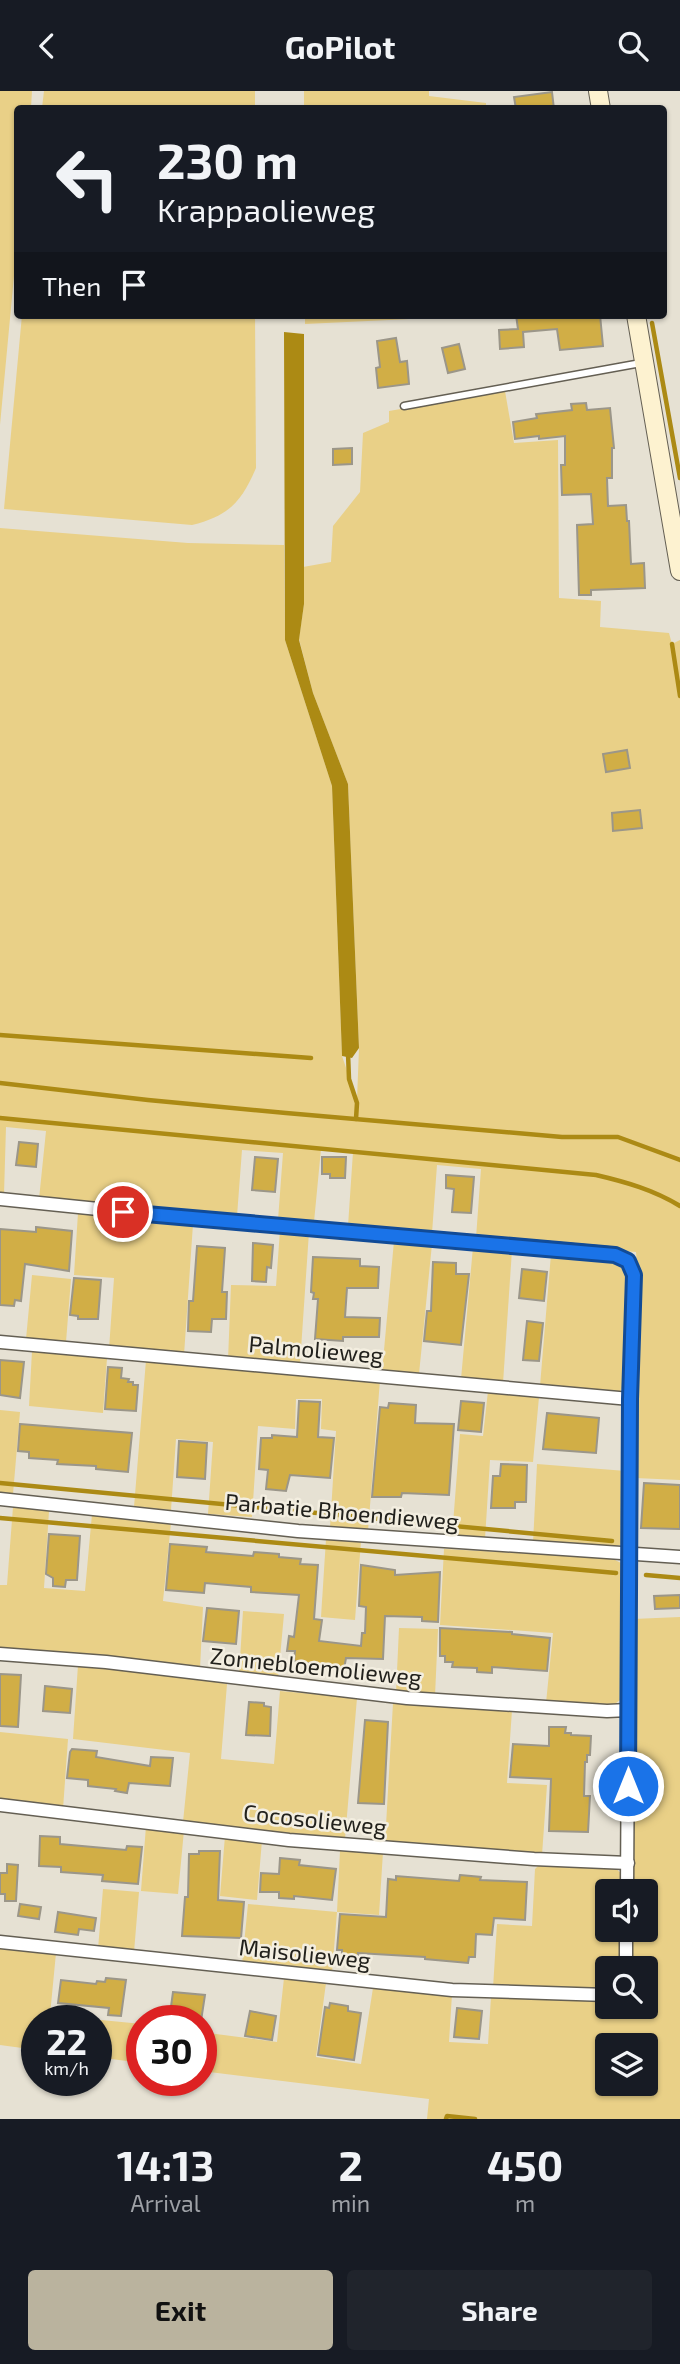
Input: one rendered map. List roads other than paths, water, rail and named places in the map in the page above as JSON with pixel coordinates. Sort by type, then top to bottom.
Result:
[{"type":"main road","points":[[637,319],[680,571]]},
{"type":"street","points":[[0,1199],[615,1255],[628,1261],[634,1275],[630,1399],[627,1879]]},
{"type":"street","name":"Palmolieweg","points":[[0,1342],[630,1399]]},
{"type":"street","name":"Parbatie Bhoendieweg","points":[[0,1499],[298,1531],[680,1557]]},
{"type":"street","name":"Zonnebloemolieweg","points":[[0,1654],[106,1662],[407,1698],[607,1711],[628,1710]]},
{"type":"street","name":"Cocosolieweg","points":[[0,1805],[289,1840],[534,1859],[628,1863]]},
{"type":"street","name":"Maisolieweg","points":[[0,1942],[453,1990],[595,1995]]},
{"type":"lane","points":[[404,406],[643,362]]},
{"type":"waterway","points":[[652,323],[680,478]]},
{"type":"waterway","points":[[672,644],[680,696]]},
{"type":"waterway","points":[[0,1035],[311,1058]]},
{"type":"waterway","points":[[348,1053],[349,1079],[357,1103],[356,1119]]},
{"type":"waterway","points":[[0,1083],[286,1113],[562,1137],[618,1137],[680,1160]]},
{"type":"waterway","points":[[0,1118],[596,1175],[640,1187],[680,1206]]},
{"type":"waterway","points":[[0,1483],[612,1541]]},
{"type":"waterway","points":[[0,1518],[616,1573]]},
{"type":"waterway","points":[[646,1575],[680,1578]]},
{"type":"waterway","points":[[446,2119],[447,2116],[475,2119]]}]
